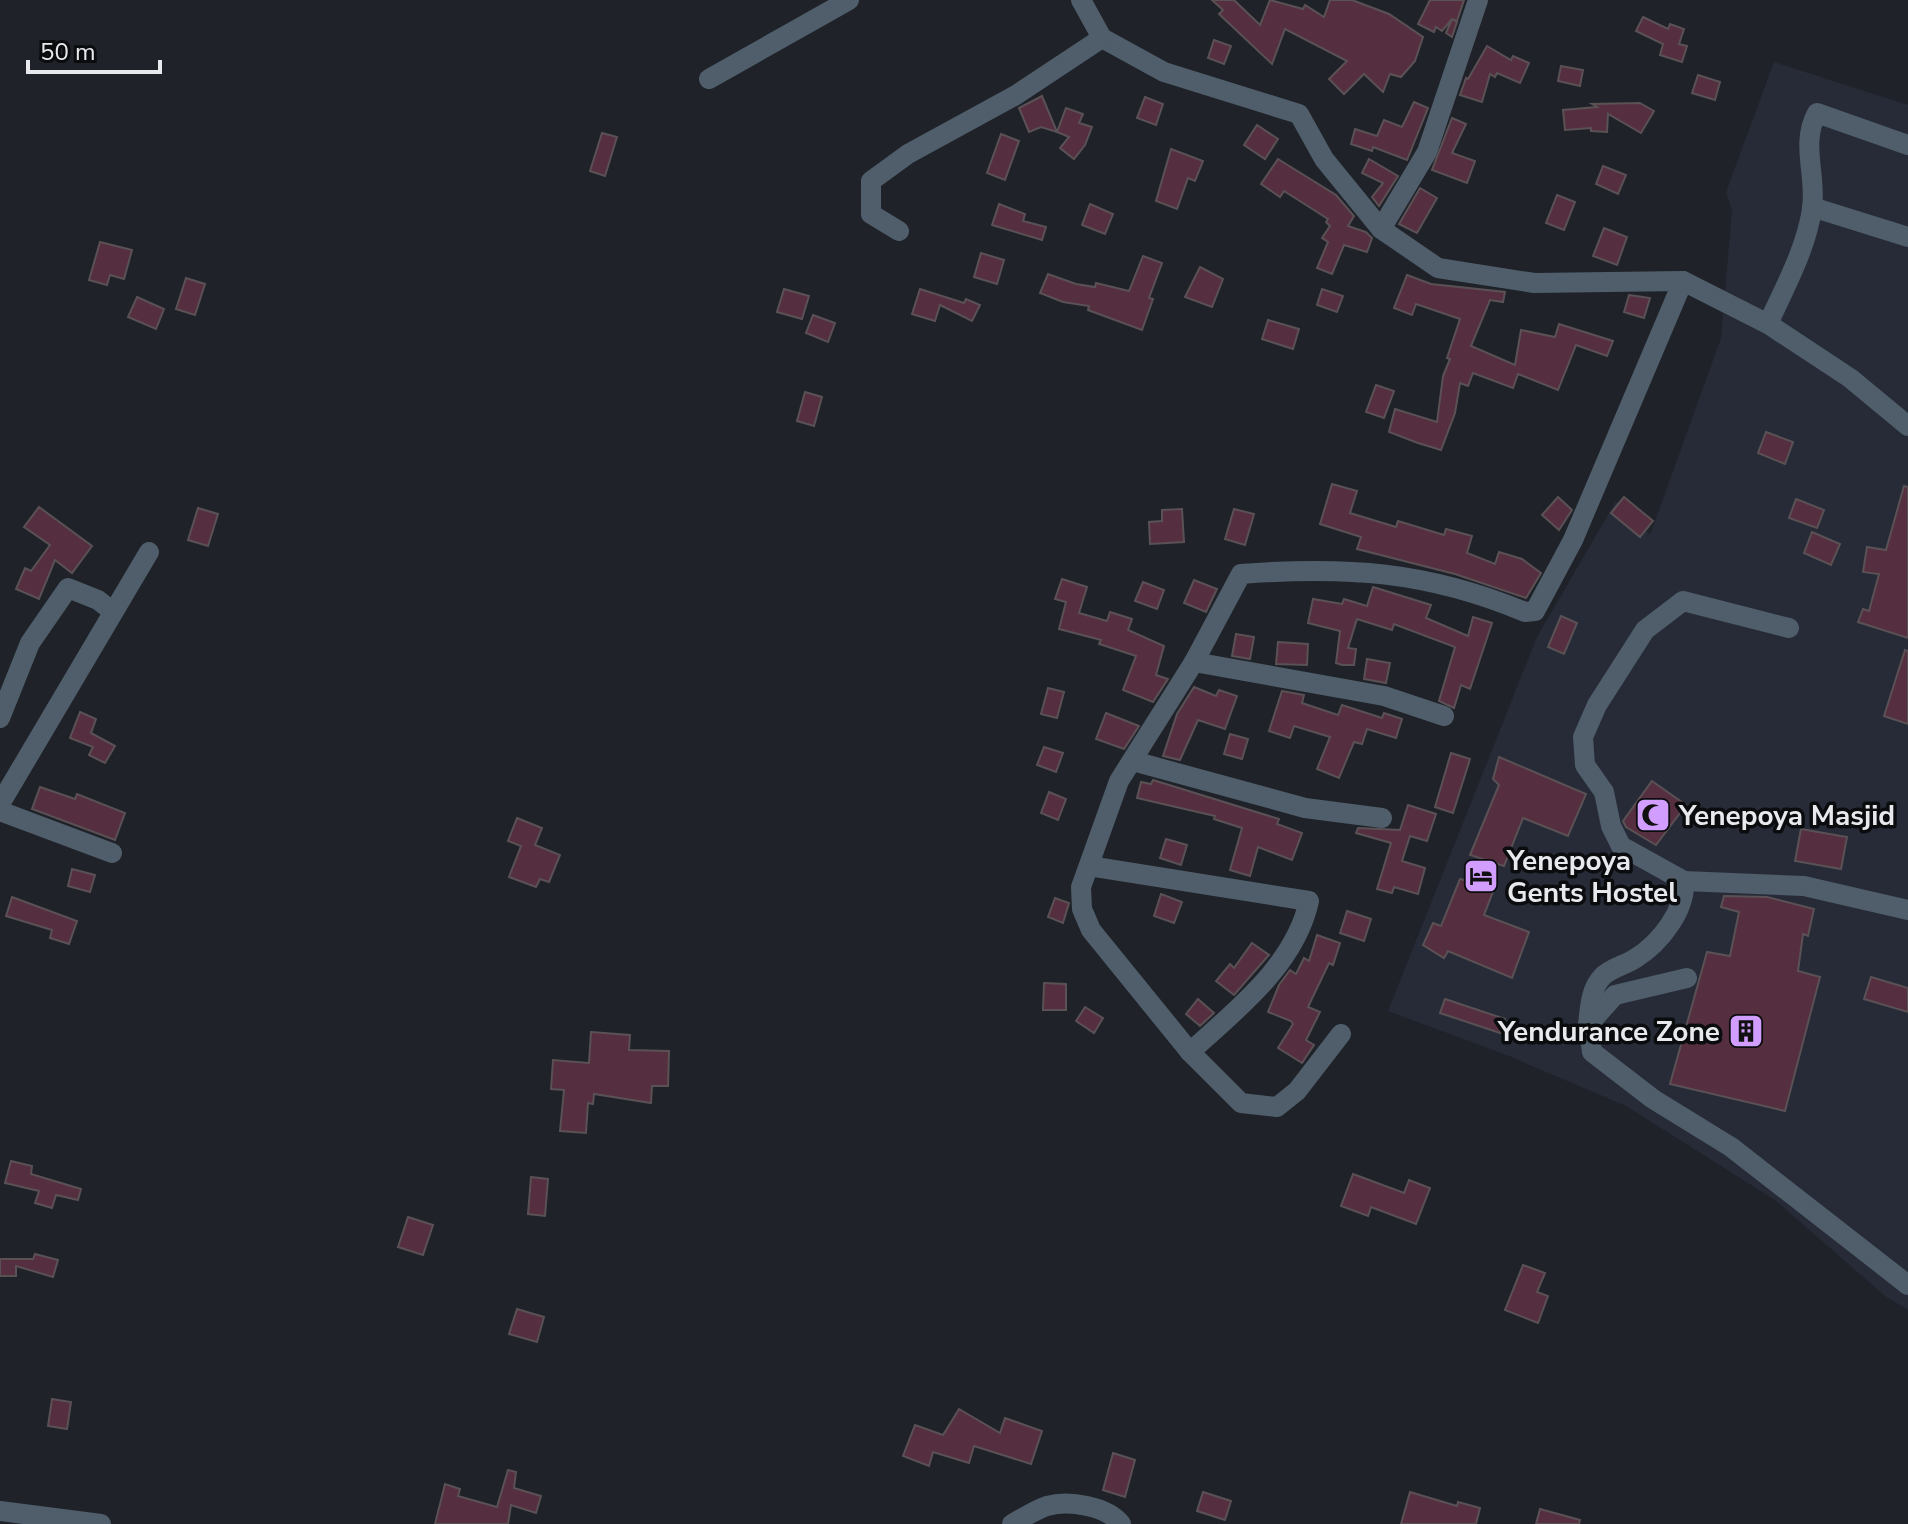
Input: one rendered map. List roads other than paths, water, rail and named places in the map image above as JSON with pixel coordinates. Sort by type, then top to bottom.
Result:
[{"type":"street","points":[[709,79],[849,0]]},
{"type":"street","points":[[1081,0],[1102,38],[1164,72],[1299,114],[1324,159],[1381,229],[1438,268],[1534,283],[1683,281],[1768,324],[1850,378],[1908,426]]},
{"type":"street","points":[[1381,229],[1427,152],[1478,0]]},
{"type":"street","points":[[899,231],[871,214],[871,181],[908,154],[1016,95],[1102,38]]},
{"type":"street","points":[[1768,324],[1797,259],[1812,207],[1808,131],[1817,113],[1908,145]]},
{"type":"street","points":[[1812,207],[1908,237]]},
{"type":"street","points":[[1341,1034],[1297,1091],[1277,1107],[1241,1103],[1190,1052],[1091,930],[1082,909],[1081,887],[1119,781],[1194,662],[1241,574],[1298,570],[1379,571],[1450,586],[1525,612],[1535,611],[1573,540],[1683,281]]},
{"type":"street","points":[[0,804],[112,611],[124,599],[149,552]]},
{"type":"street","points":[[0,718],[30,643],[68,588],[98,600],[112,611]]},
{"type":"street","points":[[1789,628],[1683,601],[1645,630],[1597,705],[1583,737],[1585,765],[1604,792],[1611,826],[1621,846],[1684,881],[1804,886],[1908,910]]},
{"type":"street","points":[[1194,662],[1384,696],[1444,716]]},
{"type":"street","points":[[1133,761],[1305,808],[1382,818]]},
{"type":"street","points":[[0,811],[112,853]]},
{"type":"street","points":[[1089,866],[1309,901],[1304,923],[1260,988],[1190,1052]]},
{"type":"street","points":[[1684,881],[1685,892],[1658,940],[1638,957],[1603,976],[1591,998],[1588,1025],[1592,1052],[1653,1099],[1731,1147],[1908,1285]]},
{"type":"street","points":[[1588,1025],[1615,995],[1687,978]]},
{"type":"street","points":[[1012,1524],[1049,1506],[1083,1505],[1111,1514],[1121,1524]]},
{"type":"street","points":[[0,1511],[101,1524]]},
{"type":"place","name":"Yenepoya Masjid","points":[[1653,815]]},
{"type":"place","name":"Yenepoya Gents Hostel","points":[[1481,876]]},
{"type":"place","name":"Yendurance Zone","points":[[1746,1031]]}]
